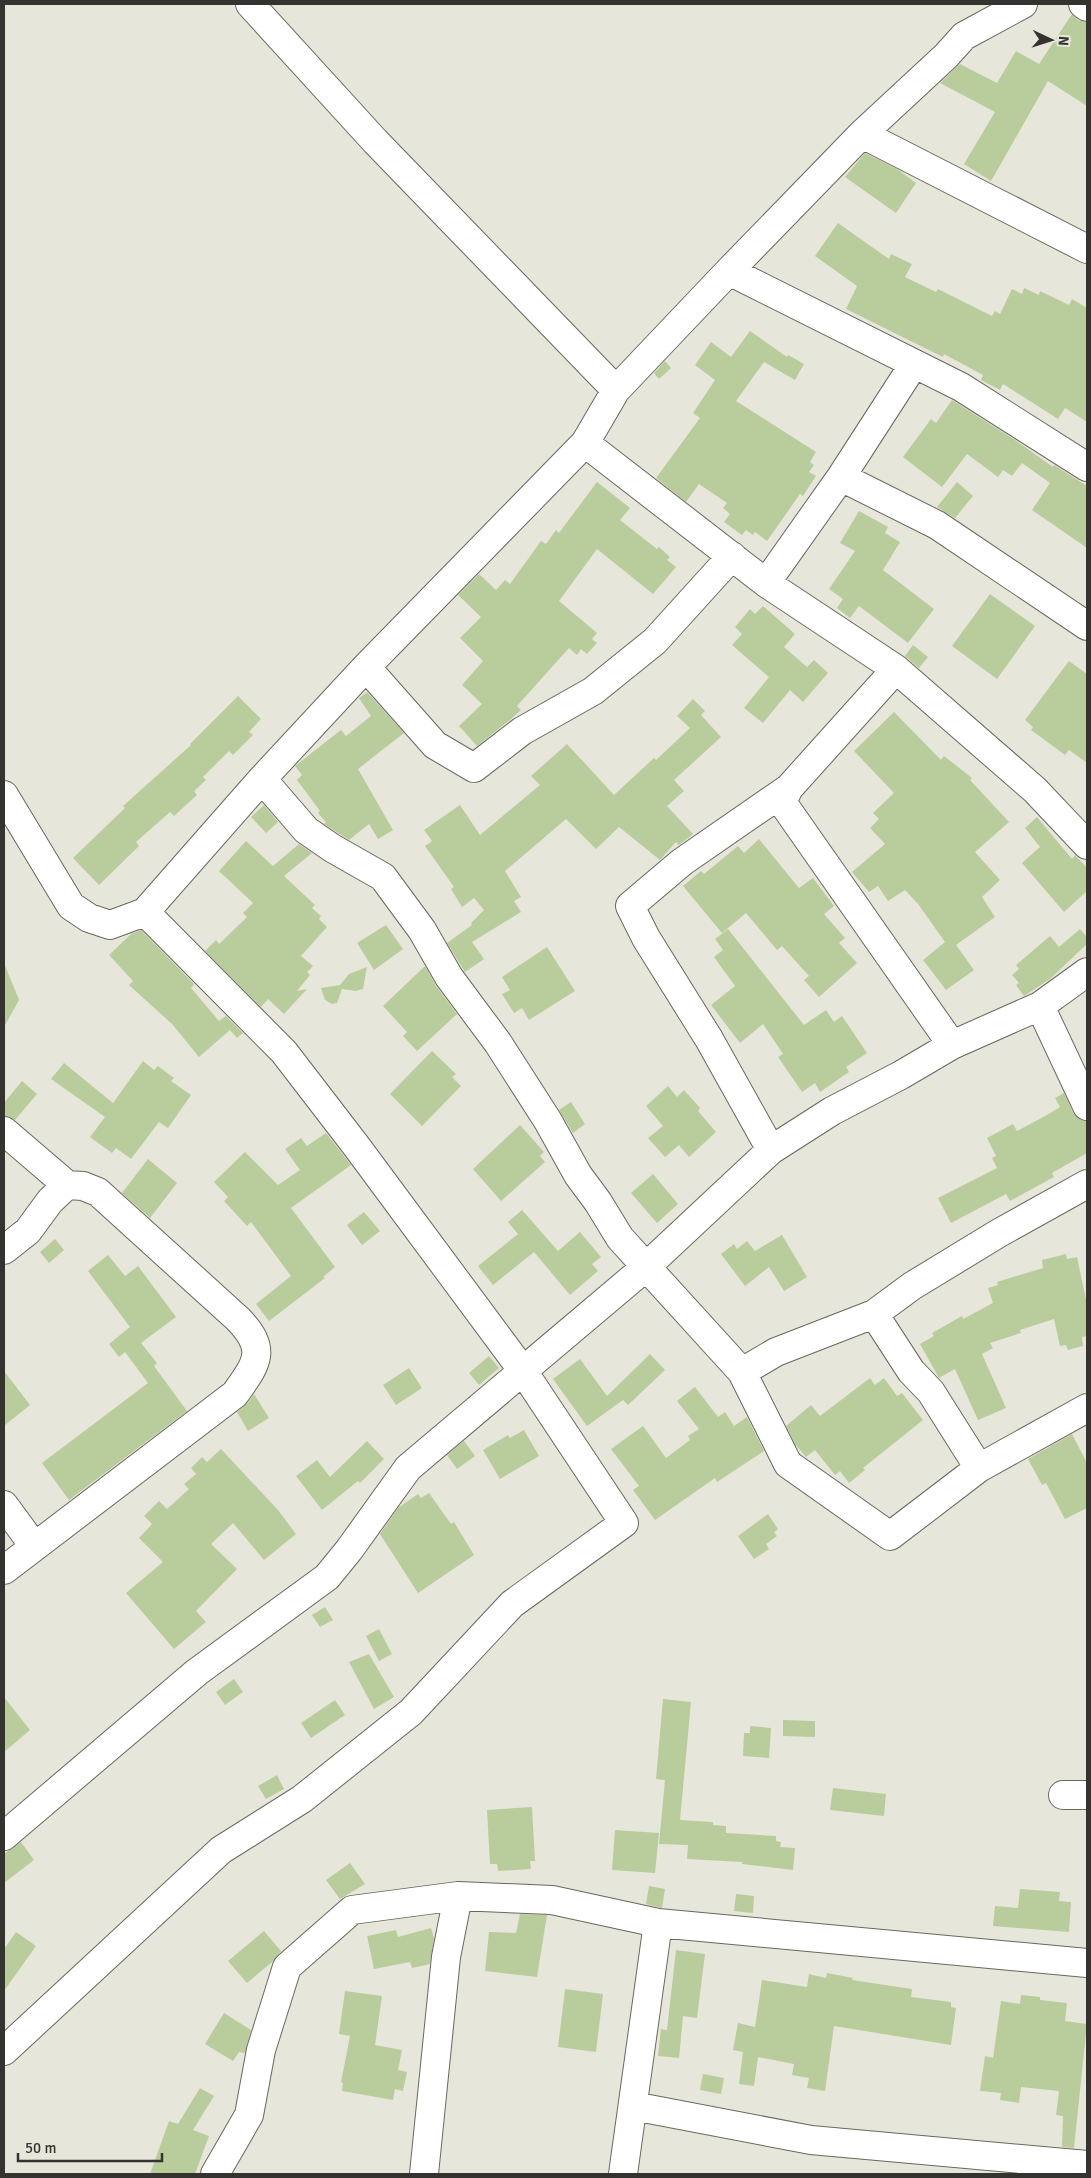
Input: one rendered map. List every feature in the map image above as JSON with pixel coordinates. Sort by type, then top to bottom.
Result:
[{"type":"street","points":[[250,4],[375,141],[616,390]]},
{"type":"street","points":[[4,795],[71,906],[89,918],[110,925],[145,912],[262,779],[366,667],[585,443],[616,390],[729,271],[862,134],[946,56],[964,36],[1023,4]]},
{"type":"street","points":[[1083,4],[1087,7]]},
{"type":"street","points":[[862,134],[1087,249]]},
{"type":"street","points":[[729,271],[961,387],[1087,468]]},
{"type":"street","points":[[766,583],[841,477],[914,364]]},
{"type":"street","points":[[585,443],[766,583],[896,669],[1034,790],[1087,845]]},
{"type":"street","points":[[841,477],[936,525],[1087,626]]},
{"type":"street","points":[[366,667],[435,745],[474,768],[522,731],[593,691],[656,641],[732,556]]},
{"type":"street","points":[[771,1150],[709,1039],[646,938],[630,906],[682,862],[788,788],[896,669]]},
{"type":"street","points":[[262,779],[306,830],[332,848],[383,877],[422,930],[449,977],[498,1043],[548,1122],[578,1175],[598,1202],[620,1238],[742,1372],[788,1464],[890,1536],[980,1468],[1087,1408]]},
{"type":"street","points":[[788,788],[782,802],[952,1045]]},
{"type":"street","points":[[4,2051],[221,1850],[302,1800],[411,1712],[512,1604],[624,1523],[523,1372],[363,1155],[284,1052],[145,912]]},
{"type":"street","points":[[4,1836],[197,1672],[327,1577],[349,1550],[408,1468],[647,1266],[771,1150],[832,1111],[901,1075],[952,1045],[1040,1006],[1087,972]]},
{"type":"street","points":[[1040,1006],[1087,1106]]},
{"type":"street","points":[[4,1131],[67,1185],[83,1186],[98,1192],[238,1319],[250,1332],[258,1351],[251,1371],[235,1394],[4,1570]]},
{"type":"street","points":[[742,1372],[776,1352],[874,1314],[912,1286],[991,1238],[1087,1184]]},
{"type":"street","points":[[4,1250],[28,1231],[50,1200],[67,1185]]},
{"type":"street","points":[[874,1314],[911,1371],[931,1392],[980,1468]]},
{"type":"street","points":[[4,1506],[34,1546]]},
{"type":"street","points":[[424,2174],[446,1957],[458,1896]]},
{"type":"street","points":[[215,2174],[249,2115],[261,2050],[286,1967],[352,1910],[458,1896],[552,1900],[658,1923],[1087,1963]]},
{"type":"street","points":[[623,2174],[658,1923]]},
{"type":"street","points":[[633,2106],[811,2140],[1087,2165]]},
{"type":"building","points":[[1072,14],[1078,20],[1087,22],[1087,106],[1048,81],[991,181],[964,164],[995,112],[940,83],[960,64],[997,83],[1016,51],[1039,64]]},
{"type":"building","points":[[865,153],[897,169],[916,183],[896,213],[845,177]]},
{"type":"building","points":[[838,223],[889,259],[891,254],[912,264],[905,277],[936,292],[938,289],[992,316],[995,311],[1000,314],[1012,289],[1022,294],[1024,288],[1039,295],[1040,291],[1069,305],[1072,299],[1087,308],[1087,422],[1065,408],[1058,419],[1003,384],[1000,390],[981,380],[983,375],[944,354],[943,357],[846,309],[857,286],[815,256]]},
{"type":"building","points":[[750,331],[787,357],[788,355],[804,364],[795,380],[764,362],[736,401],[816,452],[810,462],[814,465],[809,472],[816,476],[803,496],[800,494],[767,541],[755,532],[753,535],[746,530],[742,535],[724,522],[730,514],[723,508],[727,503],[699,484],[686,502],[656,478],[700,418],[693,413],[715,380],[695,365],[711,342],[731,357]]},
{"type":"building","points":[[665,361],[671,368],[659,379],[654,373]]},
{"type":"building","points":[[952,400],[1053,467],[1054,465],[1087,486],[1087,548],[1032,510],[1050,483],[1022,463],[1012,476],[1003,470],[998,477],[967,454],[942,487],[903,457],[931,419],[936,423]]},
{"type":"building","points":[[597,482],[630,508],[620,520],[657,549],[659,547],[670,557],[667,560],[676,567],[653,594],[597,549],[559,601],[597,633],[592,639],[597,643],[587,654],[581,649],[577,655],[569,648],[517,706],[521,710],[477,746],[459,726],[482,704],[462,685],[483,661],[460,638],[481,617],[458,595],[479,574],[496,590],[505,580],[510,584],[541,541],[546,544],[556,530],[559,533]]},
{"type":"building","points":[[957,482],[973,496],[955,518],[937,507]]},
{"type":"building","points":[[859,511],[888,527],[885,533],[900,542],[883,570],[934,609],[908,643],[859,606],[850,618],[837,608],[843,599],[829,589],[855,551],[840,543]]},
{"type":"building","points":[[990,594],[1035,626],[997,679],[952,646]]},
{"type":"building","points":[[763,606],[795,634],[784,647],[807,667],[814,660],[828,673],[803,702],[790,690],[763,723],[744,708],[769,677],[732,645],[742,634],[735,627],[750,609],[755,614]]},
{"type":"building","points":[[913,645],[928,657],[919,668],[905,656]]},
{"type":"building","points":[[1069,661],[1087,674],[1087,763],[1069,750],[1065,755],[1031,730],[1033,727],[1025,720]]},
{"type":"building","points":[[367,692],[404,733],[358,769],[393,830],[378,839],[369,824],[349,840],[324,824],[326,822],[318,813],[320,811],[297,780],[302,775],[295,766],[341,730],[346,736],[371,716],[359,698]]},
{"type":"building","points":[[238,696],[261,719],[249,732],[253,735],[233,755],[229,751],[203,777],[206,780],[194,791],[197,795],[174,816],[170,812],[136,842],[139,846],[99,885],[73,858],[125,808],[123,806],[191,745]]},
{"type":"building","points":[[693,699],[705,711],[701,715],[721,737],[674,780],[684,791],[667,806],[693,834],[679,845],[676,842],[660,860],[619,827],[596,849],[566,819],[505,871],[521,897],[514,901],[521,912],[472,942],[484,959],[465,972],[447,943],[472,925],[471,923],[484,910],[474,898],[462,907],[451,889],[454,887],[425,846],[432,841],[424,830],[460,805],[480,835],[540,785],[531,776],[567,744],[614,795],[654,758],[656,760],[690,728],[677,716]]},
{"type":"building","points":[[894,712],[941,760],[944,756],[972,778],[970,780],[1009,822],[975,852],[1000,880],[982,897],[995,917],[956,945],[974,970],[946,990],[923,960],[945,942],[918,904],[905,890],[888,901],[878,886],[869,892],[852,872],[885,844],[870,828],[879,819],[873,813],[894,793],[854,751]]},
{"type":"building","points":[[264,805],[278,822],[266,833],[251,817]]},
{"type":"building","points":[[1037,817],[1072,859],[1075,855],[1087,868],[1087,891],[1064,912],[1022,863],[1040,847],[1025,828]]},
{"type":"building","points":[[759,839],[799,888],[813,878],[834,906],[824,914],[845,938],[839,943],[857,963],[819,997],[804,980],[809,976],[782,946],[777,950],[746,913],[722,933],[683,886],[701,871],[704,874],[738,846],[744,853]]},
{"type":"building","points":[[246,841],[273,866],[299,844],[312,853],[284,876],[315,905],[312,908],[321,916],[319,919],[327,927],[301,956],[313,966],[307,972],[310,975],[297,991],[307,989],[284,1014],[268,999],[261,1007],[205,951],[216,940],[219,944],[247,917],[243,913],[253,903],[219,871]]},
{"type":"building","points":[[386,925],[403,949],[374,970],[357,943]]},
{"type":"building","points":[[728,929],[804,1025],[826,1010],[834,1022],[842,1016],[867,1053],[846,1067],[849,1072],[820,1092],[815,1083],[802,1092],[778,1057],[783,1054],[763,1024],[740,1043],[711,1005],[735,986],[714,957],[723,950],[715,939]]},
{"type":"building","points":[[1080,929],[1087,937],[1087,944],[1050,979],[1024,996],[1016,985],[1019,983],[1012,975],[1019,969],[1016,965],[1050,936],[1059,947]]},
{"type":"building","points":[[141,930],[194,984],[191,988],[219,1021],[226,1016],[243,1033],[237,1038],[230,1030],[199,1057],[172,1024],[129,985],[133,981],[109,955],[131,934]]},
{"type":"building","points":[[547,947],[575,991],[529,1020],[522,1008],[514,1013],[502,994],[510,990],[502,977]]},
{"type":"building","points":[[4,963],[19,1000],[4,1027]]},
{"type":"building","points":[[425,966],[436,986],[457,1014],[417,1051],[403,1036],[407,1032],[383,1006]]},
{"type":"building","points":[[367,967],[363,989],[356,991],[342,989],[337,1003],[332,1004],[325,1000],[321,988],[340,985],[349,974]]},
{"type":"building","points":[[432,1051],[456,1074],[452,1077],[461,1086],[422,1126],[390,1094]]},
{"type":"building","points":[[143,1061],[154,1070],[158,1066],[174,1078],[171,1081],[191,1095],[168,1128],[159,1122],[131,1159],[116,1148],[112,1153],[90,1137],[105,1117],[51,1079],[64,1063],[113,1103]]},
{"type":"building","points":[[22,1081],[37,1094],[15,1120],[4,1116],[4,1103]]},
{"type":"building","points":[[668,1086],[677,1097],[684,1090],[700,1108],[698,1111],[716,1132],[689,1157],[679,1145],[665,1157],[648,1138],[663,1126],[646,1106]]},
{"type":"building","points":[[1064,1093],[1073,1113],[1079,1119],[1087,1121],[1087,1153],[1052,1173],[1054,1177],[1010,1201],[1006,1194],[951,1223],[938,1198],[997,1168],[992,1158],[996,1156],[987,1138],[1013,1124],[1017,1131],[1047,1115],[1060,1107],[1055,1098]]},
{"type":"building","points":[[571,1102],[585,1124],[573,1133],[559,1110]]},
{"type":"building","points":[[520,1125],[544,1152],[540,1156],[545,1162],[501,1201],[473,1169]]},
{"type":"building","points":[[326,1133],[351,1165],[291,1208],[335,1267],[323,1277],[325,1278],[269,1321],[256,1304],[291,1276],[251,1222],[247,1226],[224,1201],[228,1197],[214,1182],[245,1152],[278,1185],[300,1170],[285,1149],[301,1138],[307,1146]]},
{"type":"building","points":[[148,1159],[177,1183],[150,1218],[122,1193]]},
{"type":"building","points":[[653,1174],[678,1204],[657,1223],[631,1193]]},
{"type":"building","points":[[522,1210],[558,1251],[580,1232],[601,1257],[592,1264],[598,1271],[570,1295],[534,1252],[493,1285],[478,1266],[518,1234],[508,1222]]},
{"type":"building","points":[[364,1212],[380,1231],[362,1245],[347,1225]]},
{"type":"building","points":[[782,1235],[807,1277],[784,1291],[769,1267],[745,1286],[721,1254],[734,1244],[737,1249],[747,1241],[755,1251]]},
{"type":"building","points":[[55,1239],[64,1250],[49,1263],[40,1252]]},
{"type":"building","points":[[1066,1254],[1067,1259],[1077,1257],[1087,1304],[1087,1336],[1082,1337],[1083,1346],[1068,1350],[1066,1345],[1060,1346],[1054,1319],[1020,1330],[1021,1333],[990,1343],[993,1348],[982,1354],[1006,1408],[978,1420],[955,1369],[939,1378],[920,1344],[934,1336],[932,1333],[962,1316],[963,1319],[993,1303],[988,1288],[998,1285],[997,1282],[1043,1268],[1042,1260]]},
{"type":"building","points":[[108,1255],[125,1276],[138,1266],[176,1317],[141,1343],[157,1363],[154,1366],[187,1411],[69,1500],[42,1463],[148,1383],[125,1352],[119,1357],[109,1344],[130,1327],[88,1271]]},
{"type":"building","points":[[650,1354],[665,1370],[628,1405],[623,1400],[587,1426],[553,1379],[580,1359],[607,1396]]},
{"type":"building","points":[[489,1356],[499,1368],[479,1385],[469,1373]]},
{"type":"building","points":[[409,1368],[422,1388],[396,1405],[383,1385]]},
{"type":"building","points":[[4,1371],[30,1405],[4,1426]]},
{"type":"building","points":[[870,1378],[875,1385],[884,1378],[897,1396],[902,1393],[923,1420],[863,1468],[865,1470],[849,1483],[840,1471],[835,1475],[815,1450],[806,1457],[795,1444],[786,1426],[811,1405],[820,1416]]},
{"type":"building","points":[[695,1387],[718,1417],[725,1412],[734,1426],[747,1417],[764,1451],[717,1482],[715,1478],[655,1520],[633,1490],[639,1486],[611,1449],[643,1426],[666,1458],[690,1440],[688,1436],[699,1429],[677,1401]]},
{"type":"building","points":[[254,1394],[269,1418],[248,1431],[237,1412],[248,1403]]},
{"type":"building","points":[[524,1430],[539,1456],[500,1479],[483,1450],[508,1435],[510,1438]]},
{"type":"building","points":[[1072,1434],[1087,1463],[1087,1508],[1065,1519],[1046,1483],[1042,1485],[1028,1459]]},
{"type":"building","points":[[367,1441],[384,1459],[360,1483],[358,1481],[322,1510],[296,1476],[317,1460],[330,1477]]},
{"type":"building","points":[[464,1441],[475,1456],[457,1469],[447,1455]]},
{"type":"building","points":[[221,1449],[278,1510],[296,1534],[264,1560],[233,1523],[211,1544],[237,1569],[196,1611],[206,1622],[174,1649],[126,1593],[163,1562],[139,1538],[152,1524],[144,1516],[159,1501],[167,1509],[189,1489],[184,1484],[196,1474],[191,1468],[202,1457],[207,1462]]},
{"type":"building","points":[[429,1493],[451,1524],[454,1522],[474,1555],[418,1593],[380,1534],[398,1508],[418,1494],[421,1498]]},
{"type":"building","points":[[768,1514],[778,1529],[774,1532],[777,1536],[766,1544],[769,1549],[754,1559],[738,1536]]},
{"type":"building","points":[[325,1607],[333,1620],[320,1627],[312,1615]]},
{"type":"building","points":[[379,1629],[392,1654],[379,1661],[366,1636]]},
{"type":"building","points":[[369,1654],[394,1697],[374,1709],[349,1662]]},
{"type":"building","points":[[234,1679],[243,1692],[225,1705],[216,1692]]},
{"type":"building","points":[[4,1697],[30,1730],[4,1752]]},
{"type":"building","points":[[663,1699],[691,1702],[680,1820],[713,1822],[713,1825],[726,1826],[726,1833],[776,1836],[776,1841],[781,1842],[780,1847],[795,1848],[793,1870],[742,1864],[742,1862],[687,1859],[688,1845],[659,1844],[665,1780],[656,1779]]},
{"type":"building","points":[[335,1700],[345,1715],[311,1738],[301,1723]]},
{"type":"building","points":[[783,1720],[815,1721],[815,1737],[783,1736]]},
{"type":"building","points":[[750,1726],[771,1728],[769,1758],[743,1756],[744,1733],[750,1733]]},
{"type":"building","points":[[277,1775],[284,1789],[266,1799],[258,1786]]},
{"type":"building","points":[[833,1788],[886,1794],[884,1816],[830,1810]]},
{"type":"building","points":[[532,1807],[535,1861],[530,1861],[531,1869],[498,1871],[497,1864],[490,1864],[487,1810]]},
{"type":"building","points":[[615,1830],[659,1833],[655,1873],[612,1870]]},
{"type":"building","points":[[21,1842],[34,1860],[4,1883],[4,1854]]},
{"type":"building","points":[[350,1863],[365,1884],[340,1899],[326,1880]]},
{"type":"building","points":[[649,1886],[665,1889],[662,1908],[646,1904]]},
{"type":"building","points":[[1020,1889],[1060,1892],[1059,1901],[1071,1902],[1069,1932],[993,1926],[995,1906],[1018,1908]]},
{"type":"building","points":[[736,1894],[754,1896],[753,1913],[734,1911]]},
{"type":"building","points":[[520,1914],[547,1915],[537,1977],[485,1971],[489,1932],[516,1933]]},
{"type":"building","points":[[431,1928],[434,1938],[430,1964],[412,1968],[410,1962],[374,1969],[367,1936],[396,1930],[398,1937]]},
{"type":"building","points":[[264,1931],[281,1951],[272,1962],[247,1983],[228,1961]]},
{"type":"building","points":[[16,1932],[36,1946],[4,1991],[4,1949]]},
{"type":"building","points":[[676,1950],[705,1954],[697,2018],[683,2016],[679,2058],[658,2056],[661,2029],[667,2030]]},
{"type":"building","points":[[827,1973],[853,1978],[852,1980],[912,1989],[911,1997],[951,2002],[951,2007],[956,2008],[951,2045],[834,2026],[825,2091],[807,2088],[809,2078],[792,2075],[794,2064],[758,2057],[754,2086],[739,2084],[743,2052],[733,2050],[738,2023],[755,2027],[762,1980],[807,1987],[809,1974],[826,1978]]},
{"type":"building","points":[[565,1989],[603,1994],[596,2052],[558,2047]]},
{"type":"building","points":[[345,1991],[382,1996],[375,2045],[402,2050],[398,2070],[407,2072],[403,2091],[395,2089],[393,2100],[342,2091],[343,2083],[341,2082],[350,2036],[339,2034]]},
{"type":"building","points":[[1021,1995],[1040,1997],[1040,2000],[1067,2003],[1065,2021],[1087,2024],[1074,2148],[1062,2147],[1063,2116],[1056,2115],[1059,2091],[1021,2087],[1019,2103],[1000,2100],[1001,2093],[980,2091],[985,2056],[993,2058],[1001,2001],[1020,2004]]},
{"type":"building","points":[[224,2013],[251,2030],[245,2053],[239,2052],[233,2061],[205,2044]]},
{"type":"building","points":[[703,2074],[724,2078],[721,2094],[700,2090]]},
{"type":"building","points":[[200,2088],[214,2096],[193,2130],[209,2136],[195,2174],[150,2174],[169,2121],[178,2124]]}]
